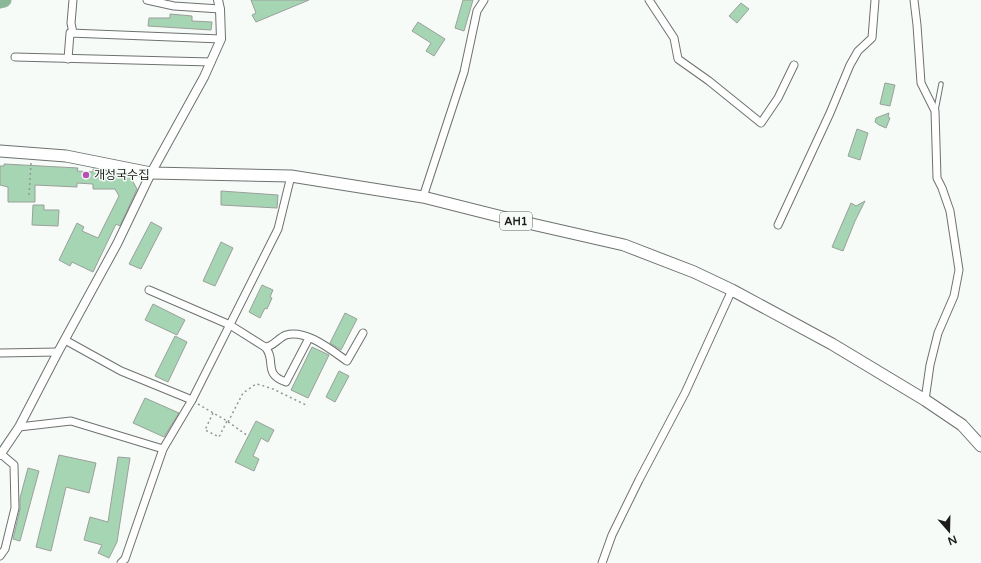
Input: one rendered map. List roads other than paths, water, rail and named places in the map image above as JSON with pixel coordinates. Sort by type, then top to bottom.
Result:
[{"type":"main road","name":"AH1","points":[[0,151],[66,156],[151,173],[290,176],[423,197],[510,220],[624,245],[694,272],[732,290],[832,344],[925,400],[962,425],[981,446]]},
{"type":"street","points":[[73,0],[71,23],[73,33]]},
{"type":"street","points":[[147,0],[174,6],[220,9]]},
{"type":"street","points":[[0,556],[5,549],[15,508],[14,465],[0,454],[19,427],[117,244],[151,173],[195,95],[211,62],[221,39],[220,9],[218,0]]},
{"type":"street","points":[[423,197],[464,72],[477,11],[484,0]]},
{"type":"street","points":[[648,0],[674,38],[678,59],[709,81],[761,123],[778,98],[794,65]]},
{"type":"street","points":[[778,225],[830,113],[850,65],[858,51],[872,38],[874,0]]},
{"type":"street","points":[[914,0],[921,83],[935,111],[937,178],[950,211],[959,270],[954,296],[936,339],[930,365],[925,400]]},
{"type":"street","points":[[68,59],[70,33],[221,39]]},
{"type":"street","points":[[15,57],[211,62]]},
{"type":"street","points":[[121,563],[125,559],[163,450],[192,400],[278,229],[290,176]]},
{"type":"street","points":[[149,290],[230,325],[265,347],[269,352],[274,375],[286,382],[309,338]]},
{"type":"street","points":[[602,563],[615,528],[684,393],[732,290]]},
{"type":"street","points":[[265,347],[272,345],[280,338],[295,334],[307,336],[347,360],[363,333]]},
{"type":"street","points":[[65,340],[121,371],[192,400]]},
{"type":"street","points":[[0,353],[58,352]]},
{"type":"street","points":[[19,427],[71,421],[163,450]]},
{"type":"lane","points":[[935,111],[941,84]]},
{"type":"waterway","points":[[0,1],[4,0]]},
{"type":"place","name":"개성국수집","points":[[86,175]]}]
